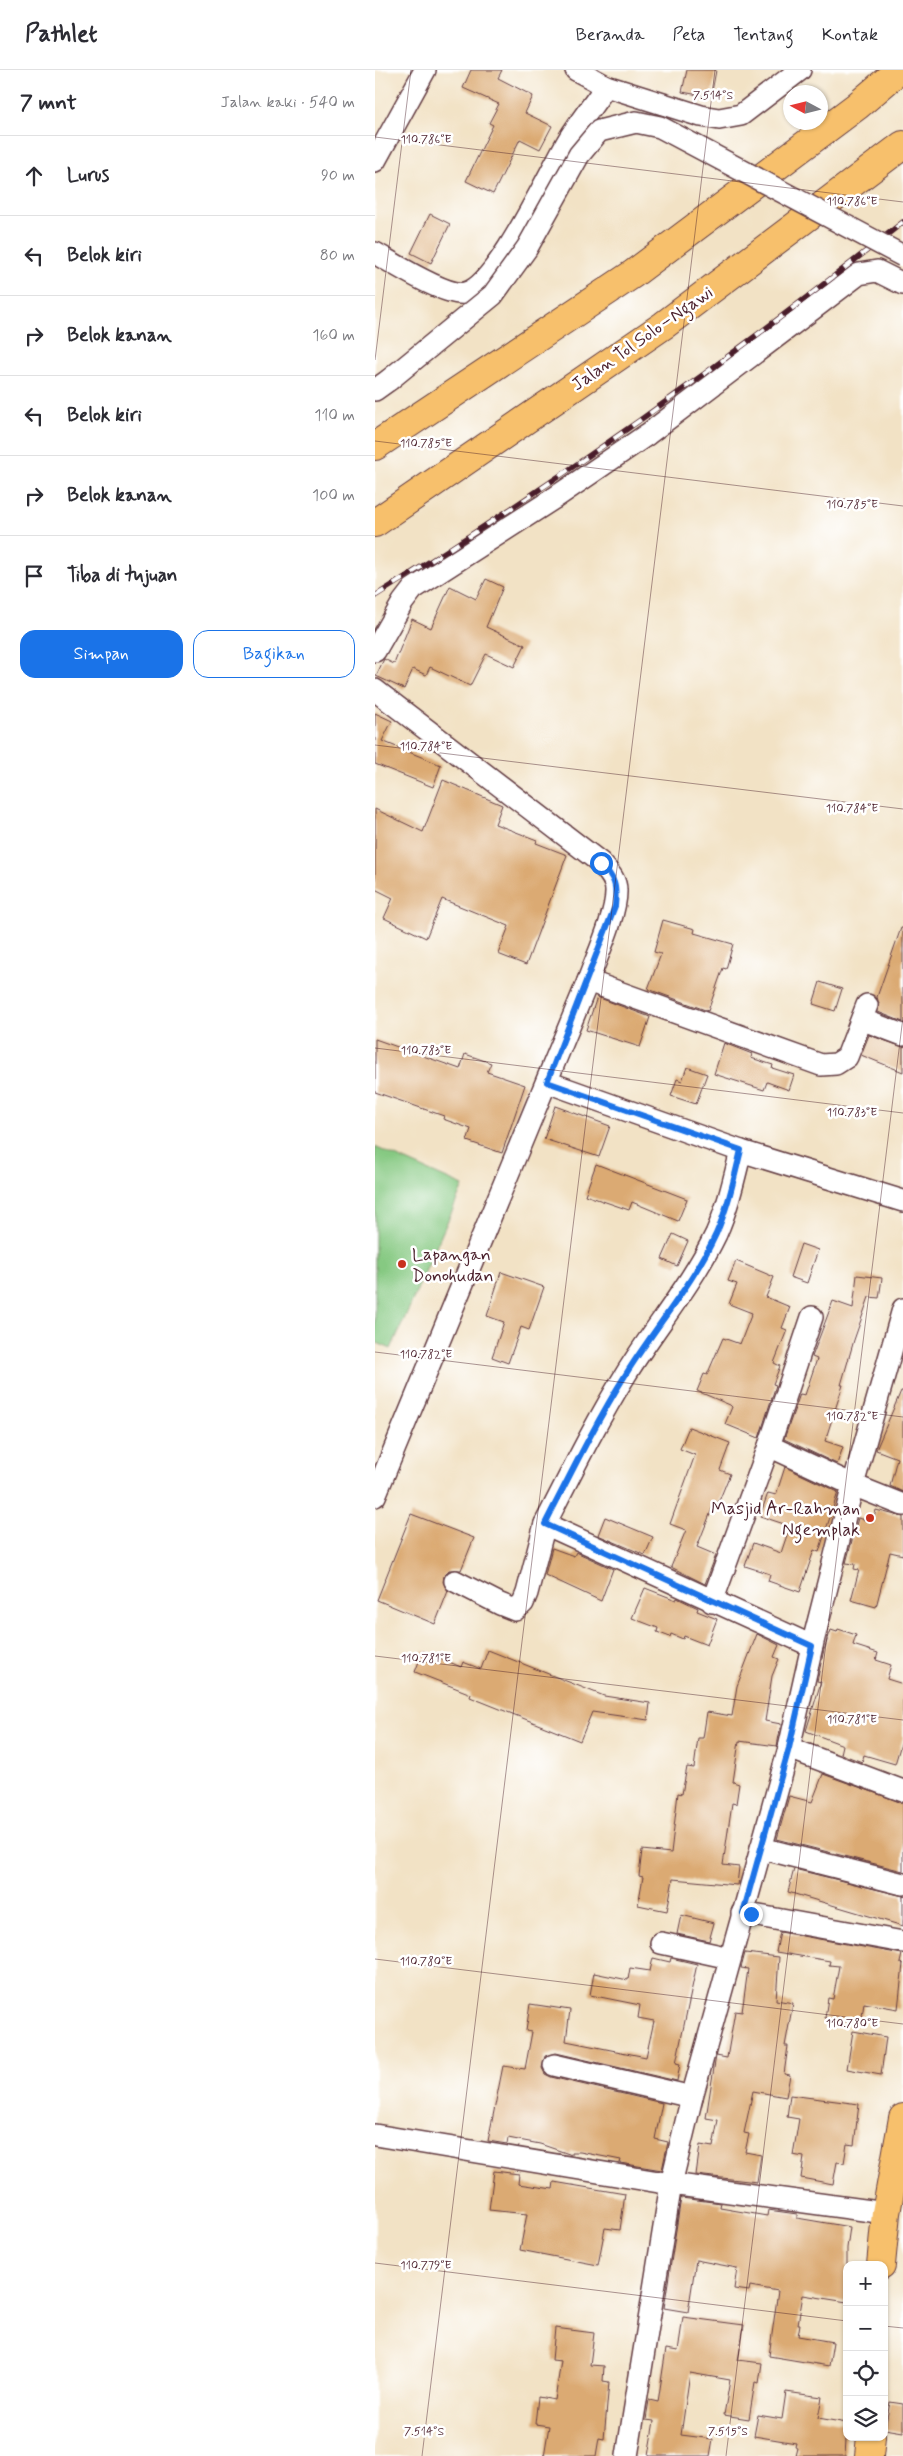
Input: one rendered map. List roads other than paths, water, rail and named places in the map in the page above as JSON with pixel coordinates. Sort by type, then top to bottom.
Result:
[{"type":"main road","points":[[375,446],[633,274],[857,106],[899,70]]},
{"type":"main road","name":"Jalan Tol Solo–Ngawi","points":[[375,523],[664,325],[903,144]]},
{"type":"main road","points":[[881,2261],[886,2213],[903,2118]]},
{"type":"main road","points":[[869,2456],[871,2441]]},
{"type":"street","points":[[375,161],[425,70]]},
{"type":"street","points":[[581,71],[606,86],[719,120],[741,115],[800,70]]},
{"type":"street","points":[[375,253],[441,289],[464,293],[476,287],[500,263],[569,138],[606,86]]},
{"type":"street","points":[[382,385],[493,295],[527,248],[579,155],[599,131],[619,125],[636,122],[660,127],[903,256]]},
{"type":"street","points":[[375,651],[403,602],[413,589],[553,499],[648,434],[859,274],[877,271],[903,284]]},
{"type":"street","points":[[375,690],[601,863],[612,876],[616,889],[615,906],[588,981],[375,1496]]},
{"type":"street","points":[[588,981],[821,1065],[836,1064],[847,1057],[867,1013],[903,1035]]},
{"type":"street","points":[[547,1082],[741,1150],[903,1201]]},
{"type":"street","points":[[455,1581],[515,1610],[523,1603],[545,1524],[599,1418],[626,1373],[696,1269],[716,1234],[729,1198],[741,1150]]},
{"type":"street","points":[[627,2456],[671,2184],[692,2097],[789,1748],[812,1646],[853,1485],[903,1309]]},
{"type":"street","points":[[712,1602],[769,1446],[812,1317]]},
{"type":"street","points":[[769,1446],[853,1485],[903,1505]]},
{"type":"street","points":[[545,1524],[712,1602],[812,1646]]},
{"type":"street","points":[[789,1748],[903,1791]]},
{"type":"street","points":[[761,1848],[903,1884]]},
{"type":"street","points":[[743,1913],[903,1942]]},
{"type":"street","points":[[661,1944],[730,1958]]},
{"type":"street","points":[[554,2065],[692,2097]]},
{"type":"street","points":[[375,2135],[671,2184],[886,2213]]},
{"type":"railway","points":[[375,596],[444,553],[645,417],[775,321],[903,222]]},
{"type":"place","name":"Lapangan Donohudan","points":[[402,1264]]},
{"type":"place","name":"Masjid Ar-Rahman Ngemplak","points":[[870,1518]]}]
